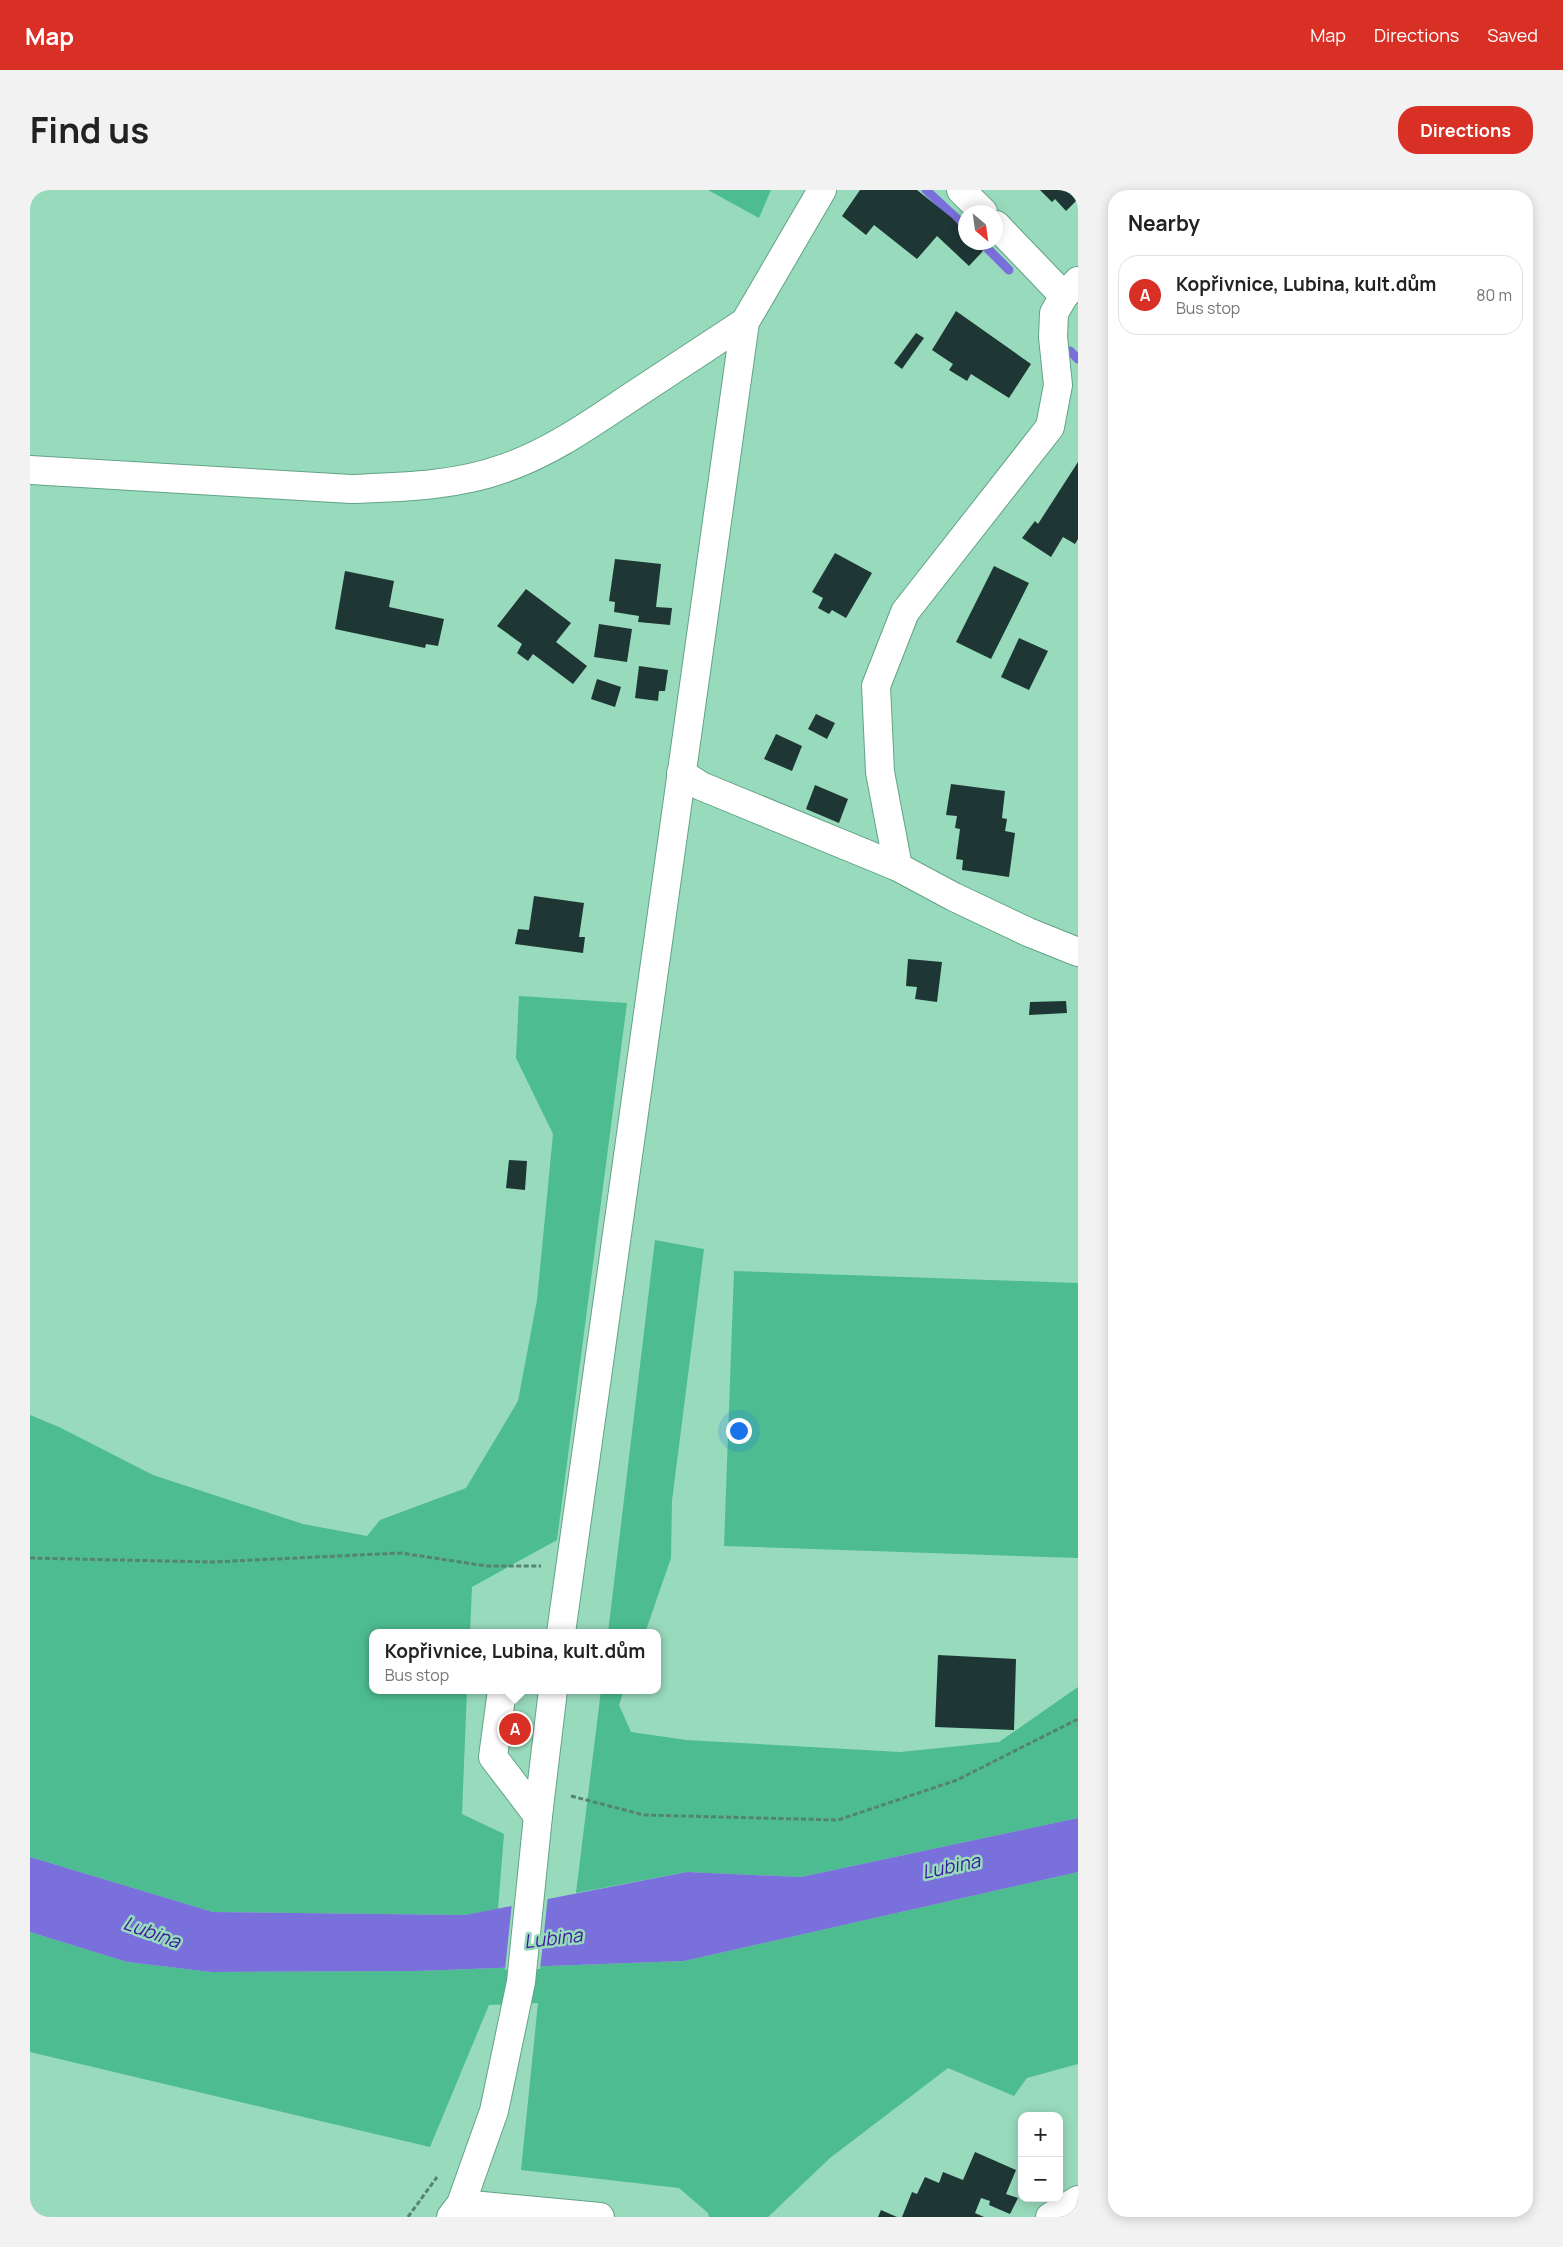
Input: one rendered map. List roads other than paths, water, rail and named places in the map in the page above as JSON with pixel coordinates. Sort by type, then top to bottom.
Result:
[{"type":"street","points":[[562,1629],[745,322],[822,190]]},
{"type":"street","points":[[962,190],[976,205]]},
{"type":"street","points":[[898,867],[880,772],[876,686],[905,612],[1050,427],[1058,386],[1053,337],[1054,314],[1071,289],[1003,231]]},
{"type":"street","points":[[30,470],[351,490],[461,479],[504,468],[527,459],[562,440],[600,418],[745,322]]},
{"type":"street","points":[[681,773],[701,786],[898,867],[1028,932],[1078,952]]},
{"type":"street","points":[[501,1694],[493,1758],[538,1816]]},
{"type":"street","points":[[553,1694],[538,1816],[521,1982],[494,2111],[456,2210],[600,2217]]},
{"type":"street","points":[[1050,2217],[1078,2200]]},
{"type":"water","name":"Lubina","points":[[1078,1818],[1078,1872],[684,1961],[418,1971],[211,1972],[127,1962],[30,1932],[30,1857],[213,1912],[465,1915],[687,1872],[801,1877]]},
{"type":"waterway","points":[[926,190],[958,220]]},
{"type":"waterway","points":[[989,250],[1009,270]]},
{"type":"waterway","points":[[1070,351],[1078,359]]},
{"type":"place","name":"Kopřivnice, Lubina, kult.dům","points":[[515,1729]]}]
